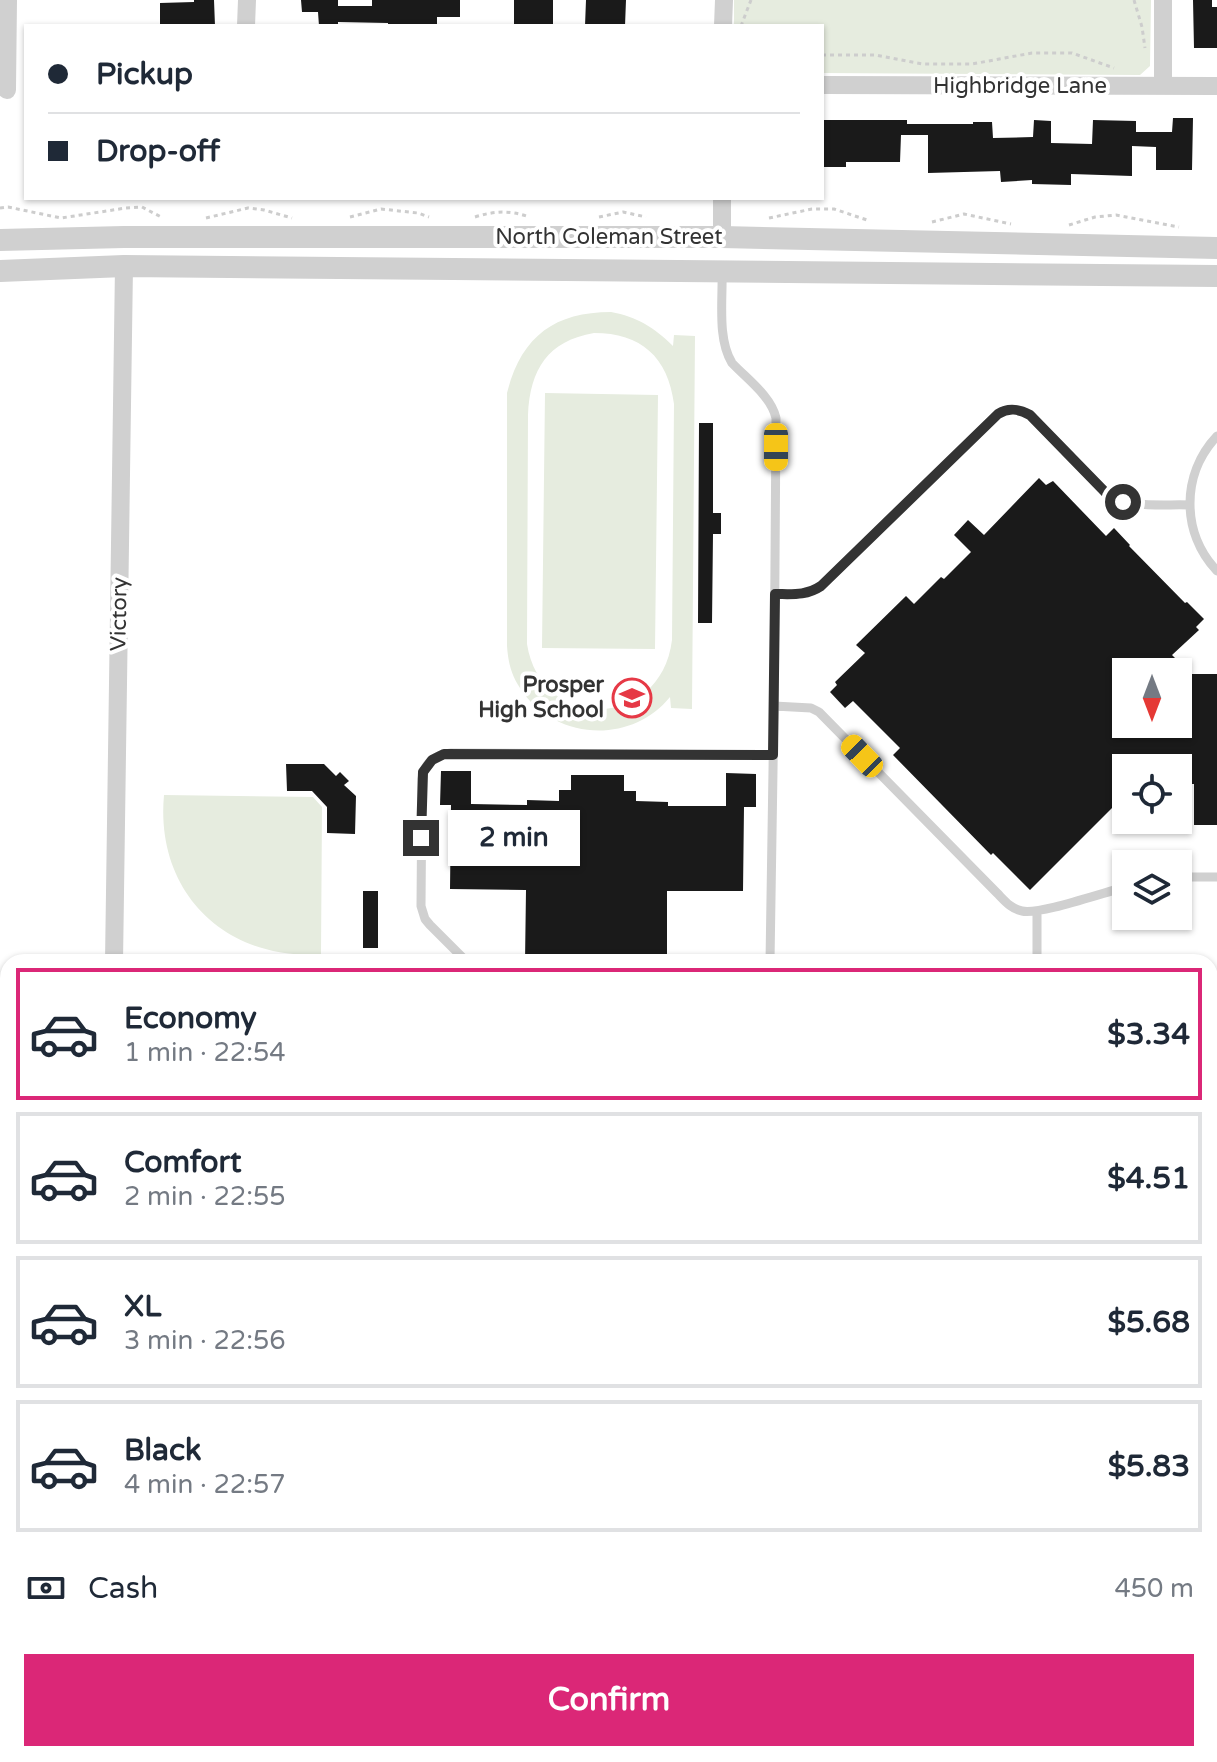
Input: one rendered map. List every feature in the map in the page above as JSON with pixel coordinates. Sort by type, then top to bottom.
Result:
[{"type":"street","points":[[7,90],[8,0]]},
{"type":"street","points":[[246,24],[247,0]]},
{"type":"street","points":[[723,24],[724,0]]},
{"type":"street","points":[[1163,0],[1163,86]]},
{"type":"street","name":"Highbridge Lane","points":[[824,85],[1217,86]]},
{"type":"street","points":[[722,200],[722,272]]},
{"type":"street","points":[[124,237],[124,266]]},
{"type":"street","name":"North Coleman Street","points":[[0,240],[124,237],[722,237],[1217,248]]},
{"type":"street","name":"North Coleman Street","points":[[0,271],[124,266],[1217,276]]},
{"type":"street","name":"Victory","points":[[114,954],[124,266]]},
{"type":"street","points":[[353,1762],[407,1762]]},
{"type":"lane","points":[[722,272],[723,339],[728,357],[766,398],[776,418],[770,954]]},
{"type":"lane","points":[[775,594],[801,594],[821,586],[1005,409],[1030,415],[1114,499],[1189,505]]},
{"type":"lane","points":[[1217,436],[1201,457],[1194,473],[1189,505],[1199,545],[1217,571]]},
{"type":"lane","points":[[774,706],[811,708],[819,712],[1018,911],[1037,911],[1112,891]]},
{"type":"lane","points":[[459,954],[425,919],[421,906],[422,779],[425,766],[432,760],[451,753],[773,755]]},
{"type":"lane","points":[[1192,877],[1217,877]]},
{"type":"lane","points":[[1037,911],[1037,954]]},
{"type":"path","points":[[742,24],[751,0]]},
{"type":"path","points":[[1134,0],[1145,57]]},
{"type":"path","points":[[824,55],[875,55],[922,64],[972,64],[1032,53],[1072,53],[1119,70]]},
{"type":"shaded area","points":[[734,0],[1151,0],[1150,66],[1140,75],[824,73],[824,24],[734,24]]},
{"type":"shaded area","points":[[611,312],[637,320],[673,346],[674,335],[695,336],[692,709],[671,708],[670,697],[654,713],[635,723],[614,729],[593,730],[572,727],[552,719],[535,706],[514,678],[507,646],[507,393],[513,373],[531,343],[557,323],[591,313]],"holes":[[[594,333],[625,337],[649,351],[666,373],[671,387],[674,404],[672,640],[663,670],[647,691],[625,704],[601,709],[576,706],[554,694],[537,673],[527,644],[528,415],[533,384],[544,360],[553,350],[578,337]]]},
{"type":"shaded area","points":[[545,393],[658,395],[655,649],[542,648]]},
{"type":"shaded area","points":[[164,795],[313,797],[322,807],[321,954],[286,953],[255,946],[227,932],[203,914],[184,890],[171,862],[164,830]]},
{"type":"building","points":[[214,0],[215,24],[160,24],[160,3]]},
{"type":"building","points":[[301,0],[338,0],[338,6],[372,6],[372,0],[460,0],[460,17],[437,17],[437,24],[319,24],[318,12],[302,12]]},
{"type":"building","points":[[514,0],[553,0],[553,24],[514,24]]},
{"type":"building","points":[[586,0],[626,0],[625,24],[585,24]]},
{"type":"building","points":[[1193,0],[1212,0],[1212,7],[1217,7],[1217,48],[1194,48]]},
{"type":"building","points":[[1173,118],[1193,118],[1192,170],[1156,170],[1156,147],[1132,146],[1132,176],[1071,174],[1071,185],[1032,184],[1032,180],[1001,182],[1000,171],[928,173],[928,135],[901,135],[900,162],[846,162],[846,167],[824,167],[824,120],[907,120],[907,124],[992,122],[993,138],[1033,137],[1034,120],[1051,121],[1051,143],[1092,144],[1093,120],[1136,121],[1136,132],[1172,132]]},
{"type":"building","points":[[699,423],[713,423],[713,513],[721,513],[721,534],[713,534],[712,623],[698,623]]},
{"type":"building","points":[[1039,478],[1046,485],[1053,481],[1106,536],[1114,528],[1204,619],[1196,627],[1199,630],[1172,655],[1175,658],[1112,658],[1112,738],[1192,738],[1192,674],[1217,674],[1217,825],[1194,825],[1192,754],[1112,754],[1112,808],[1030,890],[993,853],[991,855],[893,755],[900,748],[853,701],[845,708],[830,692],[837,685],[835,682],[865,653],[856,645],[906,596],[914,604],[971,552],[954,535],[968,520],[984,535]]},
{"type":"building","points":[[286,764],[324,764],[336,776],[340,772],[349,781],[344,785],[356,796],[355,834],[327,833],[327,807],[312,791],[287,791]]},
{"type":"building","points":[[441,771],[471,771],[471,804],[527,805],[527,800],[559,801],[559,790],[571,790],[571,775],[624,775],[624,791],[636,791],[636,801],[668,802],[668,806],[726,806],[726,773],[756,774],[756,807],[744,807],[743,891],[667,891],[667,954],[525,954],[526,890],[450,889],[451,805],[440,805]]},
{"type":"building","points":[[363,891],[378,891],[378,948],[363,948]]},
{"type":"place","name":"Prosper High School","points":[[632,698]]},
{"type":"route","points":[[421,838],[423,772],[432,760],[444,754],[773,755],[775,594],[801,594],[821,586],[1005,409],[1030,415],[1106,493],[1123,502]]}]
